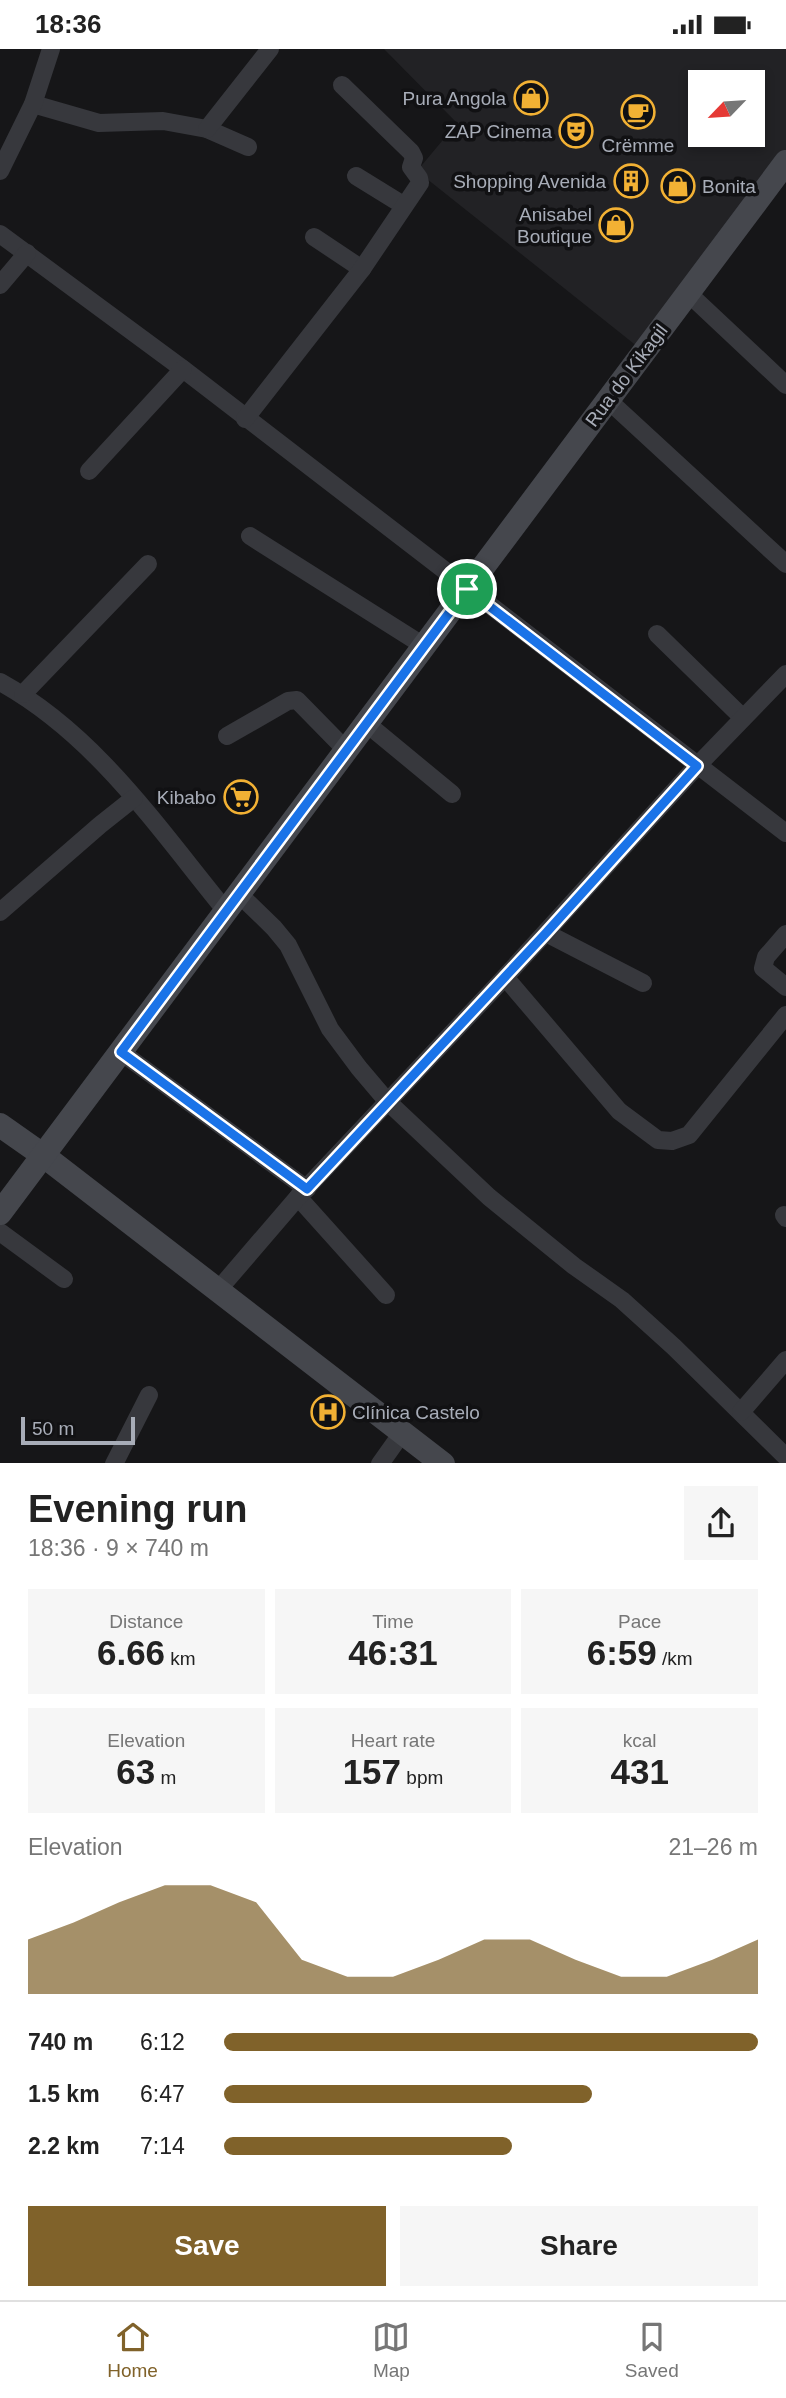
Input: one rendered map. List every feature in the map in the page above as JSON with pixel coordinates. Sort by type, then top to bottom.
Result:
[{"type":"main road","name":"Rua do Kikagil","points":[[0,1213],[786,162]]},
{"type":"main road","points":[[0,1125],[219,1289],[442,1463]]},
{"type":"street","points":[[0,171],[33,104],[51,49]]},
{"type":"street","points":[[206,129],[270,49]]},
{"type":"street","points":[[245,419],[362,269],[420,183],[411,167],[414,158],[411,152],[342,85]]},
{"type":"street","points":[[33,104],[99,123],[163,121],[206,129],[248,147]]},
{"type":"street","points":[[356,176],[403,205]]},
{"type":"street","points":[[0,234],[183,369],[786,834]]},
{"type":"street","points":[[314,237],[362,269]]},
{"type":"street","points":[[0,285],[27,253]]},
{"type":"street","points":[[688,293],[786,385]]},
{"type":"street","points":[[89,471],[183,369]]},
{"type":"street","points":[[608,400],[786,564]]},
{"type":"street","points":[[250,536],[424,646]]},
{"type":"street","points":[[23,694],[148,564]]},
{"type":"street","points":[[657,634],[743,718]]},
{"type":"street","points":[[219,1289],[302,1193],[546,933],[697,766],[786,674]]},
{"type":"street","points":[[0,682],[23,694],[61,722],[103,762],[233,903],[274,927],[288,945],[330,1029],[387,1101],[489,1197],[574,1266],[622,1300],[786,1457]]},
{"type":"street","points":[[227,736],[288,701],[296,700],[346,750]]},
{"type":"street","points":[[366,723],[452,794]]},
{"type":"street","points":[[0,912],[134,798]]},
{"type":"street","points":[[546,933],[643,983]]},
{"type":"street","points":[[786,934],[765,957],[763,968],[786,986]]},
{"type":"street","points":[[505,977],[612,1104],[658,1140],[672,1141],[689,1135],[786,1015]]},
{"type":"street","points":[[121,1052],[302,1193],[386,1295]]},
{"type":"street","points":[[0,1233],[64,1279]]},
{"type":"street","points":[[741,1412],[786,1360]]},
{"type":"street","points":[[115,1463],[149,1395]]},
{"type":"street","points":[[381,1463],[402,1433]]},
{"type":"shaded area","points":[[384,49],[786,49],[786,152],[643,351],[417,171],[457,123]]},
{"type":"place","name":"Pura Angola","points":[[531,98]]},
{"type":"place","name":"Crëmme","points":[[638,112]]},
{"type":"place","name":"ZAP Cinema","points":[[576,131]]},
{"type":"place","name":"Shopping Avenida","points":[[631,181]]},
{"type":"place","name":"Bonita","points":[[678,186]]},
{"type":"place","name":"Anisabel Boutique","points":[[616,225]]},
{"type":"place","name":"Kibabo","points":[[241,797]]},
{"type":"place","name":"Clínica Castelo","points":[[328,1412]]},
{"type":"route","points":[[467,589],[697,766],[546,933],[307,1189],[121,1052],[467,589]]}]
